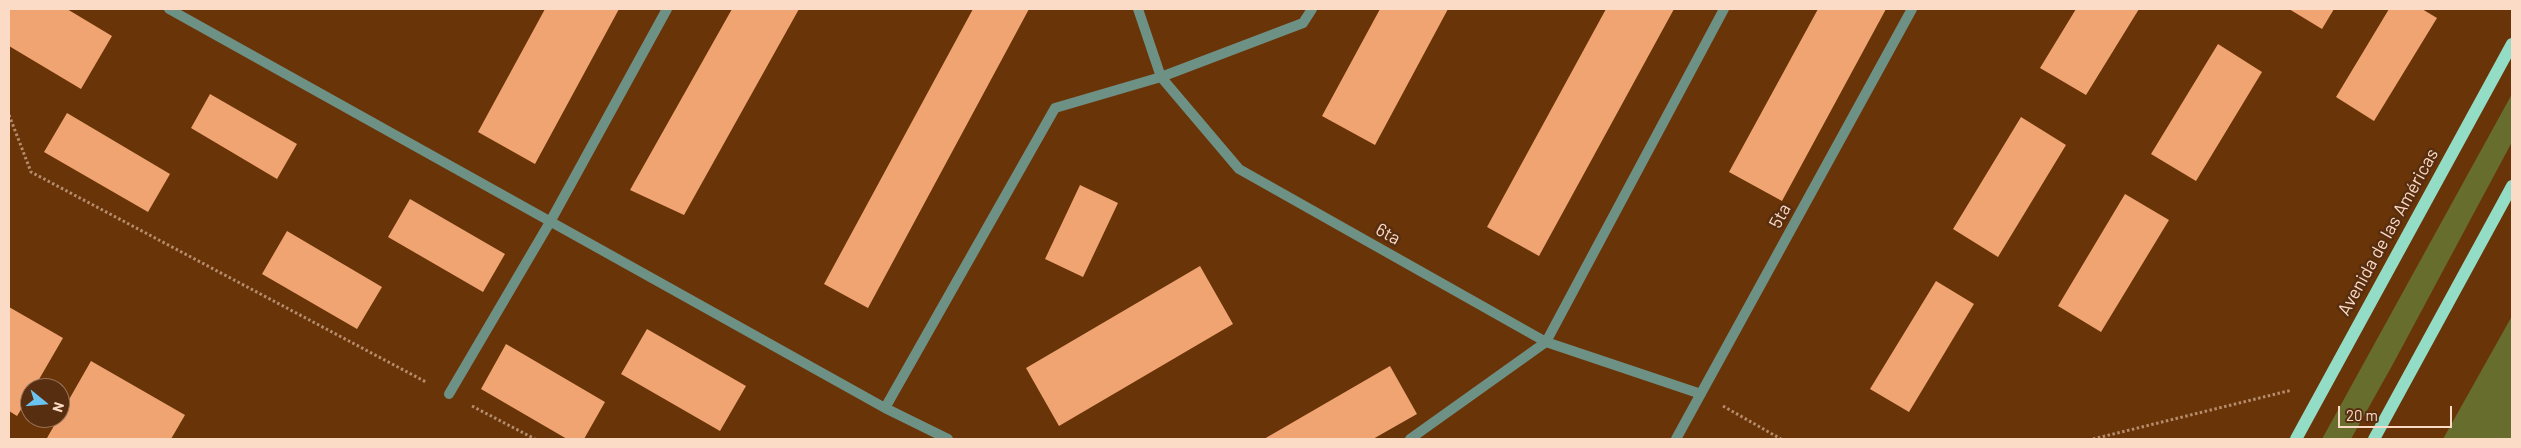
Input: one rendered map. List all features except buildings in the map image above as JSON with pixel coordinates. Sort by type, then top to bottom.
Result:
[{"type":"main road","name":"Avenida de las Américas","points":[[2296,439],[2324,384],[2512,44]]},
{"type":"main road","points":[[2374,439],[2512,186]]},
{"type":"street","points":[[170,9],[885,408],[948,439]]},
{"type":"street","points":[[449,394],[550,222],[667,9]]},
{"type":"street","name":"6ta","points":[[1138,9],[1161,77],[1239,169],[1546,342],[1701,394]]},
{"type":"street","points":[[885,408],[1055,108],[1161,77],[1303,23],[1312,9]]},
{"type":"street","points":[[1410,439],[1546,342],[1724,9]]},
{"type":"street","name":"5ta","points":[[1676,439],[1912,9]]},
{"type":"path","points":[[9,114],[31,172],[535,439]]},
{"type":"path","points":[[2093,439],[2324,384]]},
{"type":"path","points":[[1701,394],[1781,439]]},
{"type":"green space","points":[[2512,94],[2512,142],[2393,364],[2351,439],[2322,439]]},
{"type":"green space","points":[[2512,316],[2512,439],[2443,439]]}]
